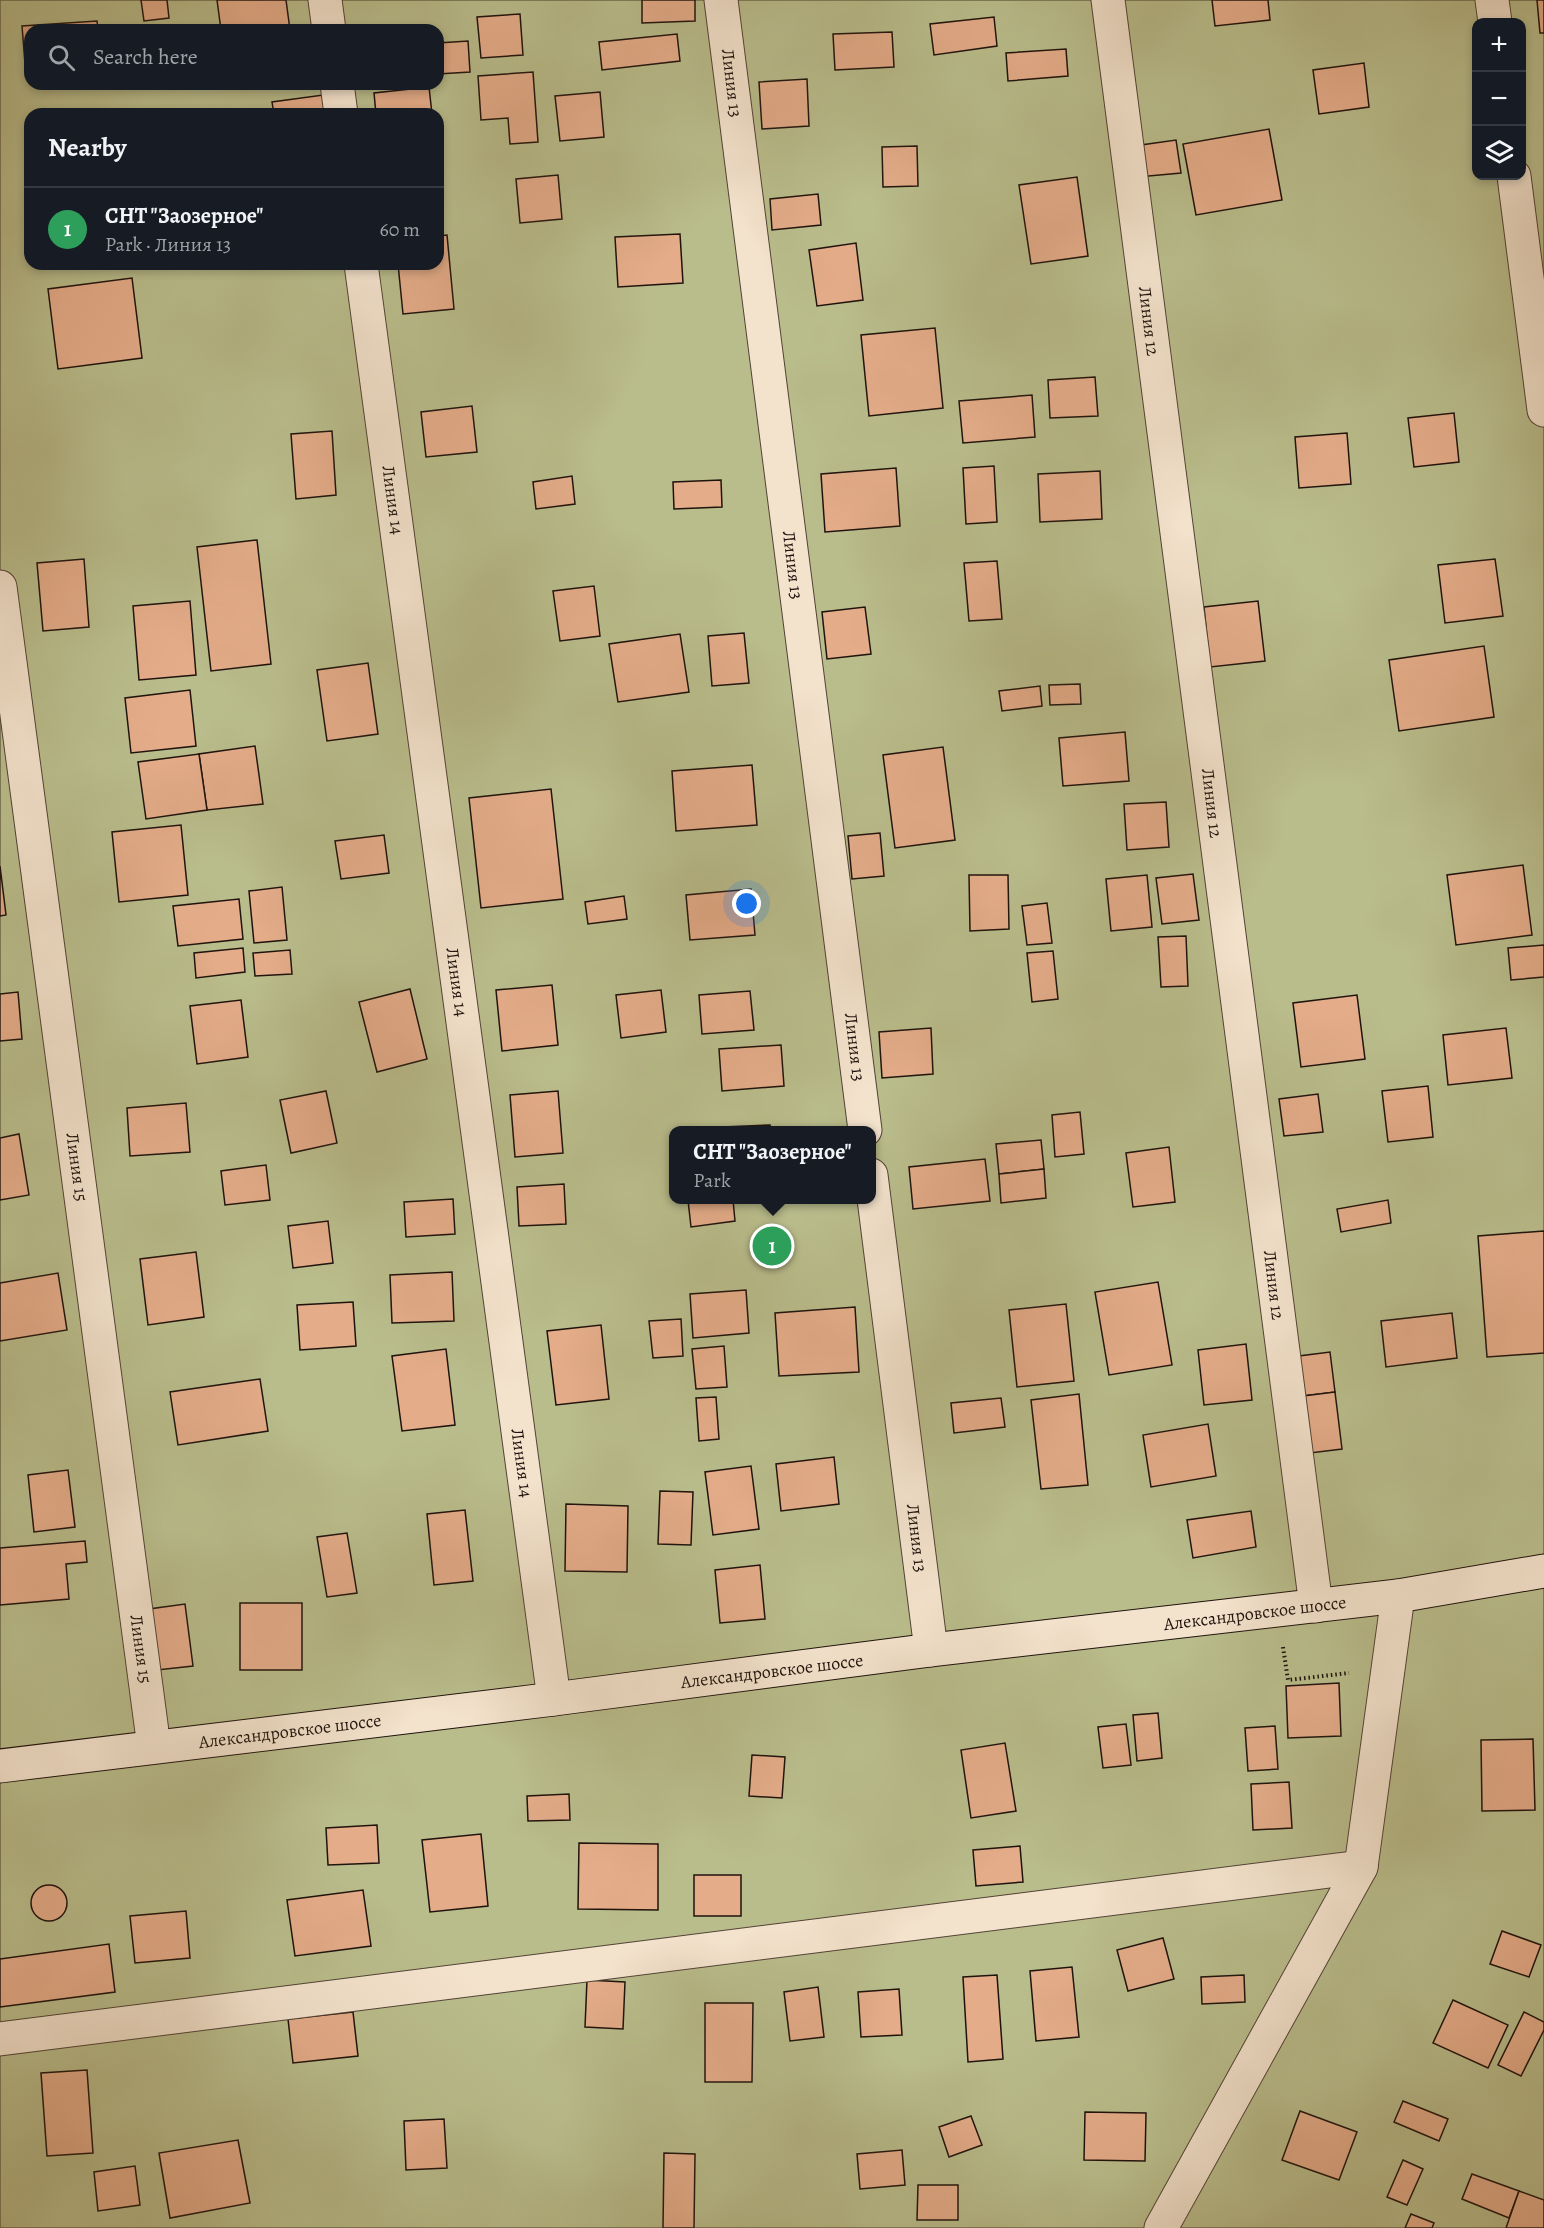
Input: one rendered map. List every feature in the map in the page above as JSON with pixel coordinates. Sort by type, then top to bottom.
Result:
[{"type":"street","points":[[325,0],[328,24]]},
{"type":"street","name":"Линия 13","points":[[721,0],[864,1126]]},
{"type":"street","name":"Линия 12","points":[[1108,0],[1316,1606]]},
{"type":"street","points":[[1492,0],[1494,18]]},
{"type":"street","points":[[338,90],[340,108]]},
{"type":"street","points":[[1515,180],[1544,410]]},
{"type":"street","name":"Линия 14","points":[[362,270],[554,1699]]},
{"type":"street","name":"Линия 15","points":[[0,587],[154,1747]]},
{"type":"street","name":"Линия 13","points":[[875,1204],[932,1650]]},
{"type":"street","name":"Александровское шоссе","points":[[0,1766],[554,1699],[932,1650],[1398,1596],[1544,1571]]},
{"type":"street","points":[[1161,2228],[1361,1867],[1398,1596]]},
{"type":"street","points":[[0,2039],[1361,1867]]},
{"type":"path","points":[[1283,1647],[1288,1680],[1388,1668]]},
{"type":"green space","points":[[0,0],[1544,0],[1544,2228],[0,2228]]},
{"type":"building","points":[[141,0],[167,0],[169,18],[144,21]]},
{"type":"building","points":[[217,0],[286,0],[289,24],[220,24]]},
{"type":"building","points":[[642,0],[695,0],[695,21],[642,23]]},
{"type":"building","points":[[1212,0],[1268,0],[1270,20],[1215,26]]},
{"type":"building","points":[[1537,0],[1544,0],[1544,33],[1540,33]]},
{"type":"building","points":[[520,14],[523,55],[481,58],[477,17]]},
{"type":"building","points":[[994,17],[997,46],[934,55],[930,24]]},
{"type":"building","points":[[97,21],[97,24],[52,24]]},
{"type":"building","points":[[22,26],[24,26],[24,51]]},
{"type":"building","points":[[892,32],[894,67],[835,70],[833,34]]},
{"type":"building","points":[[677,34],[680,61],[602,70],[599,42]]},
{"type":"building","points":[[468,41],[470,72],[444,74],[444,43]]},
{"type":"building","points":[[1066,49],[1068,76],[1008,81],[1006,53]]},
{"type":"building","points":[[1364,63],[1369,107],[1319,114],[1313,70]]},
{"type":"building","points":[[533,72],[538,142],[510,144],[508,118],[481,120],[478,76]]},
{"type":"building","points":[[807,79],[809,126],[762,129],[759,82]]},
{"type":"building","points":[[429,90],[431,108],[375,108],[374,93]]},
{"type":"building","points":[[600,92],[604,137],[560,141],[555,96]]},
{"type":"building","points":[[323,95],[324,108],[273,108],[272,102]]},
{"type":"building","points":[[1269,129],[1282,200],[1196,215],[1183,144]]},
{"type":"building","points":[[1176,140],[1181,173],[1138,177],[1134,146]]},
{"type":"building","points":[[917,146],[918,186],[883,187],[882,147]]},
{"type":"building","points":[[558,175],[562,219],[520,223],[516,179]]},
{"type":"building","points":[[1077,177],[1088,256],[1031,264],[1019,185]]},
{"type":"building","points":[[818,194],[821,225],[772,230],[770,199]]},
{"type":"building","points":[[680,234],[683,283],[618,287],[615,237]]},
{"type":"building","points":[[444,235],[447,235],[454,309],[403,314],[399,270],[444,270]]},
{"type":"building","points":[[856,243],[863,300],[817,306],[809,250]]},
{"type":"building","points":[[132,278],[142,358],[58,369],[48,289]]},
{"type":"building","points":[[935,328],[943,408],[869,416],[861,335]]},
{"type":"building","points":[[1095,377],[1098,416],[1050,418],[1048,380]]},
{"type":"building","points":[[1032,395],[1035,437],[963,443],[959,401]]},
{"type":"building","points":[[472,406],[477,452],[426,457],[421,412]]},
{"type":"building","points":[[1454,413],[1459,462],[1414,467],[1408,418]]},
{"type":"building","points":[[332,431],[336,495],[296,499],[291,434]]},
{"type":"building","points":[[1347,433],[1351,484],[1299,488],[1295,437]]},
{"type":"building","points":[[994,466],[997,522],[966,524],[963,468]]},
{"type":"building","points":[[896,468],[900,526],[825,532],[821,474]]},
{"type":"building","points":[[1100,471],[1102,519],[1040,522],[1038,474]]},
{"type":"building","points":[[572,476],[575,504],[536,509],[533,482]]},
{"type":"building","points":[[721,480],[722,507],[674,509],[673,482]]},
{"type":"building","points":[[257,540],[271,664],[211,671],[197,547]]},
{"type":"building","points":[[84,559],[89,627],[43,631],[37,563]]},
{"type":"building","points":[[1495,559],[1503,616],[1445,623],[1438,565]]},
{"type":"building","points":[[997,561],[1002,619],[969,621],[964,563]]},
{"type":"building","points":[[594,586],[600,636],[560,641],[553,591]]},
{"type":"building","points":[[190,601],[196,675],[139,680],[133,606]]},
{"type":"building","points":[[1258,601],[1265,661],[1210,667],[1204,607]]},
{"type":"building","points":[[865,607],[871,654],[827,659],[822,612]]},
{"type":"building","points":[[744,633],[749,683],[712,686],[708,636]]},
{"type":"building","points":[[680,634],[689,692],[618,702],[609,644]]},
{"type":"building","points":[[1484,646],[1494,717],[1399,731],[1389,660]]},
{"type":"building","points":[[368,663],[378,734],[327,741],[317,670]]},
{"type":"building","points":[[1080,684],[1081,704],[1050,705],[1049,685]]},
{"type":"building","points":[[1040,686],[1042,706],[1002,711],[999,691]]},
{"type":"building","points":[[190,690],[196,746],[131,753],[125,698]]},
{"type":"building","points":[[1125,732],[1129,781],[1063,786],[1059,738]]},
{"type":"building","points":[[255,746],[263,804],[207,810],[199,754]]},
{"type":"building","points":[[943,747],[955,840],[895,848],[883,755]]},
{"type":"building","points":[[199,754],[207,810],[146,819],[138,762]]},
{"type":"building","points":[[752,765],[757,825],[676,831],[672,771]]},
{"type":"building","points":[[551,789],[563,899],[481,908],[469,798]]},
{"type":"building","points":[[1166,802],[1169,847],[1127,850],[1124,804]]},
{"type":"building","points":[[181,825],[188,895],[119,902],[112,832]]},
{"type":"building","points":[[880,833],[884,876],[852,879],[848,836]]},
{"type":"building","points":[[384,835],[389,873],[341,879],[335,841]]},
{"type":"building","points":[[1523,865],[1532,935],[1456,945],[1447,875]]},
{"type":"building","points":[[0,866],[6,915],[0,916]]},
{"type":"building","points":[[1193,874],[1199,920],[1162,924],[1156,878]]},
{"type":"building","points":[[969,875],[1008,875],[1009,929],[970,931]]},
{"type":"building","points":[[1147,875],[1152,927],[1111,931],[1106,879]]},
{"type":"building","points":[[282,887],[287,940],[254,943],[249,891]]},
{"type":"building","points":[[751,889],[755,935],[690,940],[686,895]]},
{"type":"building","points":[[624,896],[627,919],[588,924],[585,902]]},
{"type":"building","points":[[239,899],[243,939],[178,946],[173,906]]},
{"type":"building","points":[[1047,903],[1052,943],[1027,945],[1022,906]]},
{"type":"building","points":[[1186,936],[1188,986],[1161,987],[1158,937]]},
{"type":"building","points":[[1544,945],[1544,977],[1511,980],[1508,948]]},
{"type":"building","points":[[243,948],[245,972],[196,978],[194,953]]},
{"type":"building","points":[[290,950],[292,974],[255,976],[253,953]]},
{"type":"building","points":[[1053,951],[1058,999],[1032,1002],[1027,953]]},
{"type":"building","points":[[552,985],[558,1045],[502,1051],[496,990]]},
{"type":"building","points":[[410,989],[427,1059],[377,1072],[359,1002]]},
{"type":"building","points":[[661,990],[666,1032],[621,1038],[616,995]]},
{"type":"building","points":[[750,991],[754,1030],[702,1034],[699,995]]},
{"type":"building","points":[[18,992],[22,1039],[0,1041],[0,994]]},
{"type":"building","points":[[1357,995],[1365,1059],[1301,1067],[1293,1003]]},
{"type":"building","points":[[241,1000],[248,1057],[197,1064],[190,1006]]},
{"type":"building","points":[[931,1028],[933,1074],[882,1078],[879,1032]]},
{"type":"building","points":[[1506,1028],[1512,1078],[1448,1085],[1443,1035]]},
{"type":"building","points":[[781,1045],[784,1086],[722,1091],[719,1049]]},
{"type":"building","points":[[1428,1086],[1433,1137],[1388,1142],[1382,1091]]},
{"type":"building","points":[[326,1091],[337,1143],[291,1153],[280,1100]]},
{"type":"building","points":[[558,1091],[563,1153],[515,1157],[510,1095]]},
{"type":"building","points":[[1318,1094],[1323,1132],[1284,1136],[1279,1099]]},
{"type":"building","points":[[186,1103],[190,1152],[130,1156],[127,1108]]},
{"type":"building","points":[[1080,1112],[1084,1154],[1055,1157],[1052,1115]]},
{"type":"building","points":[[19,1134],[29,1195],[0,1200],[0,1138]]},
{"type":"building","points":[[1041,1140],[1044,1169],[999,1174],[996,1144]]},
{"type":"building","points":[[1169,1147],[1175,1202],[1133,1207],[1126,1153]]},
{"type":"building","points":[[985,1159],[990,1201],[913,1209],[909,1167]]},
{"type":"building","points":[[266,1165],[270,1200],[225,1205],[221,1171]]},
{"type":"building","points":[[1044,1169],[1046,1198],[1001,1203],[999,1174]]},
{"type":"building","points":[[564,1184],[566,1224],[519,1226],[517,1187]]},
{"type":"building","points":[[453,1199],[455,1234],[406,1237],[404,1202]]},
{"type":"building","points":[[1388,1200],[1391,1223],[1341,1232],[1337,1209]]},
{"type":"building","points":[[688,1204],[733,1204],[735,1221],[691,1227]]},
{"type":"building","points":[[328,1221],[333,1263],[293,1268],[288,1226]]},
{"type":"building","points":[[1544,1231],[1544,1353],[1487,1357],[1478,1236]]},
{"type":"building","points":[[196,1252],[204,1317],[148,1325],[140,1259]]},
{"type":"building","points":[[452,1272],[454,1321],[392,1323],[390,1275]]},
{"type":"building","points":[[58,1273],[67,1330],[0,1341],[0,1283]]},
{"type":"building","points":[[1158,1282],[1172,1365],[1109,1375],[1095,1292]]},
{"type":"building","points":[[746,1290],[749,1333],[693,1338],[690,1294]]},
{"type":"building","points":[[353,1302],[356,1346],[300,1350],[297,1305]]},
{"type":"building","points":[[1066,1304],[1074,1381],[1017,1387],[1009,1310]]},
{"type":"building","points":[[855,1307],[859,1372],[779,1376],[775,1313]]},
{"type":"building","points":[[1452,1313],[1457,1358],[1386,1367],[1381,1321]]},
{"type":"building","points":[[681,1319],[683,1356],[653,1358],[649,1321]]},
{"type":"building","points":[[601,1325],[609,1399],[556,1405],[547,1331]]},
{"type":"building","points":[[1246,1344],[1252,1400],[1204,1405],[1198,1350]]},
{"type":"building","points":[[724,1346],[727,1387],[696,1389],[692,1349]]},
{"type":"building","points":[[446,1349],[455,1425],[402,1431],[392,1356]]},
{"type":"building","points":[[1330,1352],[1335,1392],[1303,1396],[1299,1356]]},
{"type":"building","points":[[260,1379],[268,1431],[178,1445],[170,1392]]},
{"type":"building","points":[[1335,1392],[1342,1449],[1310,1453],[1303,1396]]},
{"type":"building","points":[[1079,1394],[1088,1485],[1041,1489],[1031,1400]]},
{"type":"building","points":[[716,1397],[719,1439],[699,1441],[696,1398]]},
{"type":"building","points":[[1001,1398],[1005,1427],[954,1433],[951,1403]]},
{"type":"building","points":[[1208,1424],[1216,1476],[1151,1487],[1143,1435]]},
{"type":"building","points":[[834,1457],[839,1504],[781,1511],[776,1464]]},
{"type":"building","points":[[751,1466],[759,1529],[713,1535],[705,1472]]},
{"type":"building","points":[[68,1470],[75,1527],[34,1532],[28,1475]]},
{"type":"building","points":[[660,1491],[693,1492],[691,1545],[658,1544]]},
{"type":"building","points":[[566,1504],[628,1506],[627,1572],[565,1571]]},
{"type":"building","points":[[465,1510],[473,1581],[434,1585],[427,1514]]},
{"type":"building","points":[[1251,1511],[1256,1547],[1193,1558],[1187,1520]]},
{"type":"building","points":[[347,1533],[357,1593],[327,1597],[317,1537]]},
{"type":"building","points":[[85,1541],[87,1562],[66,1564],[69,1599],[0,1605],[0,1548]]},
{"type":"building","points":[[760,1565],[765,1619],[720,1623],[715,1570]]},
{"type":"building","points":[[240,1603],[302,1603],[302,1670],[240,1670]]},
{"type":"building","points":[[185,1604],[193,1666],[157,1670],[149,1609]]},
{"type":"building","points":[[1339,1683],[1341,1736],[1288,1738],[1286,1686]]},
{"type":"building","points":[[1158,1713],[1162,1758],[1137,1761],[1133,1715]]},
{"type":"building","points":[[1126,1724],[1131,1765],[1103,1768],[1098,1727]]},
{"type":"building","points":[[1275,1726],[1278,1769],[1248,1771],[1245,1728]]},
{"type":"building","points":[[1533,1739],[1535,1810],[1482,1811],[1481,1740]]},
{"type":"building","points":[[1005,1743],[1016,1811],[971,1818],[961,1750]]},
{"type":"building","points":[[752,1755],[785,1757],[782,1798],[749,1796]]},
{"type":"building","points":[[1289,1782],[1292,1828],[1253,1830],[1251,1784]]},
{"type":"building","points":[[569,1794],[570,1820],[528,1821],[527,1796]]},
{"type":"building","points":[[377,1825],[379,1863],[328,1865],[326,1828]]},
{"type":"building","points":[[481,1834],[488,1906],[430,1912],[422,1840]]},
{"type":"building","points":[[579,1843],[658,1844],[658,1910],[578,1909]]},
{"type":"building","points":[[1020,1846],[1023,1882],[976,1886],[973,1850]]},
{"type":"building","points":[[694,1875],[741,1875],[741,1916],[694,1916]]},
{"type":"building","points":[[49,1885],[61,1891],[67,1903],[61,1915],[49,1921],[37,1915],[31,1903],[37,1891]]},
{"type":"building","points":[[363,1890],[371,1946],[295,1956],[287,1900]]},
{"type":"building","points":[[186,1911],[190,1958],[135,1963],[130,1916]]},
{"type":"building","points":[[1502,1931],[1541,1945],[1529,1977],[1490,1964]]},
{"type":"building","points":[[1163,1938],[1174,1979],[1128,1991],[1117,1950]]},
{"type":"building","points":[[109,1944],[115,1992],[0,2007],[0,1959]]},
{"type":"building","points":[[1072,1967],[1079,2037],[1036,2041],[1030,1971]]},
{"type":"building","points":[[997,1975],[1003,2059],[968,2062],[963,1977]]},
{"type":"building","points":[[1244,1975],[1245,2002],[1202,2004],[1201,1977]]},
{"type":"building","points":[[587,1980],[625,1982],[623,2029],[585,2027]]},
{"type":"building","points":[[818,1987],[824,2037],[790,2041],[784,1992]]},
{"type":"building","points":[[899,1989],[902,2035],[861,2037],[858,1992]]},
{"type":"building","points":[[1453,2000],[1508,2025],[1488,2068],[1433,2043]]},
{"type":"building","points":[[705,2003],[753,2003],[752,2082],[705,2082]]},
{"type":"building","points":[[353,2012],[358,2056],[293,2063],[288,2019]]},
{"type":"building","points":[[1524,2012],[1544,2022],[1544,2030],[1521,2076],[1498,2065]]},
{"type":"building","points":[[87,2070],[93,2153],[47,2156],[41,2073]]},
{"type":"building","points":[[1403,2101],[1448,2119],[1439,2141],[1394,2122]]},
{"type":"building","points":[[1300,2111],[1357,2132],[1339,2180],[1282,2160]]},
{"type":"building","points":[[1085,2112],[1146,2113],[1145,2161],[1084,2160]]},
{"type":"building","points":[[971,2116],[982,2145],[949,2157],[939,2127]]},
{"type":"building","points":[[444,2119],[447,2168],[406,2170],[404,2121]]},
{"type":"building","points":[[238,2140],[250,2203],[170,2218],[159,2153]]},
{"type":"building","points":[[902,2150],[905,2185],[860,2189],[857,2154]]},
{"type":"building","points":[[664,2153],[695,2154],[694,2228],[663,2228]]},
{"type":"building","points":[[1403,2160],[1423,2169],[1407,2205],[1387,2197]]},
{"type":"building","points":[[135,2166],[140,2205],[98,2211],[94,2172]]},
{"type":"building","points":[[1472,2174],[1519,2191],[1509,2218],[1462,2199]]},
{"type":"building","points":[[918,2185],[958,2185],[958,2220],[917,2220]]},
{"type":"building","points":[[1519,2191],[1544,2200],[1544,2228],[1506,2228]]},
{"type":"building","points":[[1411,2214],[1434,2223],[1432,2228],[1405,2228]]},
{"type":"place","name":"СНТ \"Заозерное\"","points":[[772,1246]]}]
